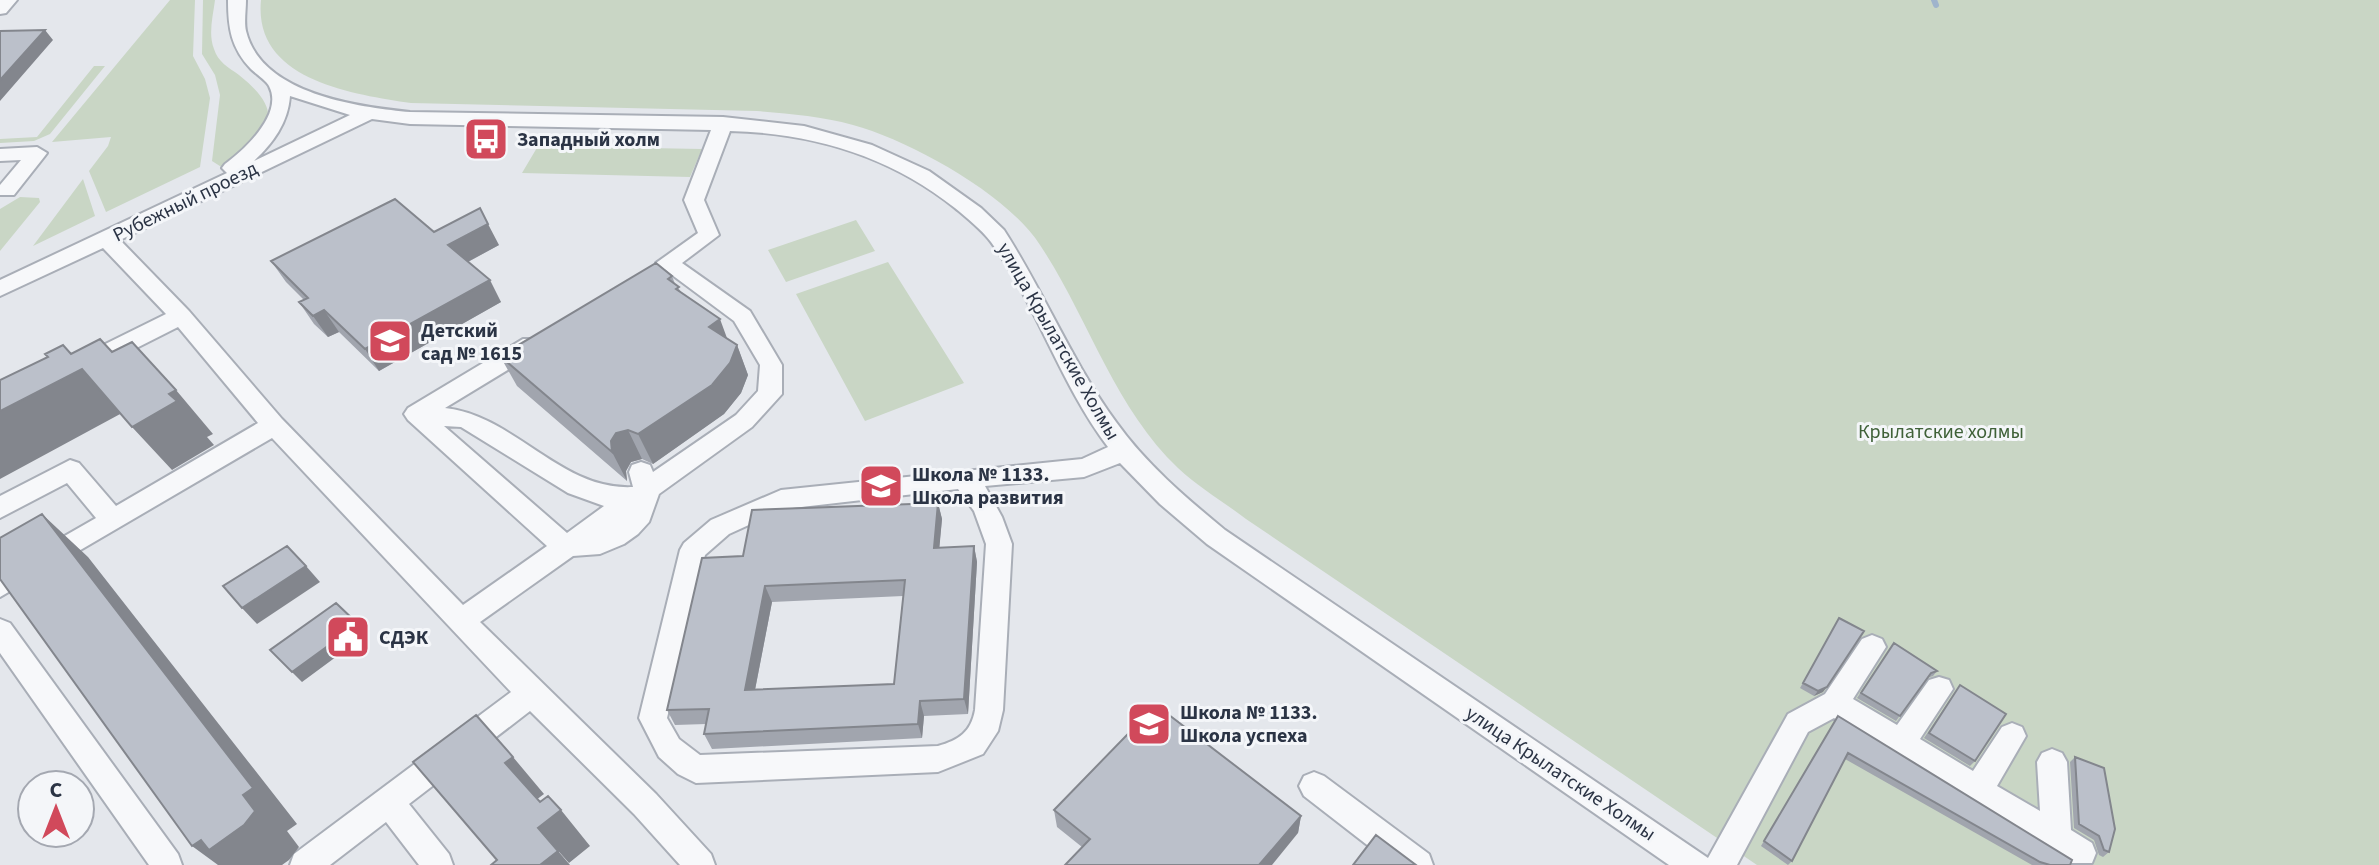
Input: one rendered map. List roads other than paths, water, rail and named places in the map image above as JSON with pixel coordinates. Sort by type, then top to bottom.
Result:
[{"type":"street","points":[[0,9],[8,0]]},
{"type":"street","name":"улица Крылатские Холмы","points":[[237,0],[235,29],[241,48],[255,65],[278,82],[311,98],[370,113],[410,118],[723,123],[815,132],[856,143],[930,182],[978,215],[1012,257],[1094,407],[1124,451],[1173,503],[1216,537],[1677,860]]},
{"type":"street","points":[[191,198],[241,162],[266,137],[280,106],[282,95],[278,82]]},
{"type":"street","name":"Рубежный проезд","points":[[0,289],[370,113]]},
{"type":"street","points":[[461,621],[640,484],[744,421],[770,394],[771,365],[742,316],[660,267],[709,235],[694,200],[723,123]]},
{"type":"street","points":[[0,155],[37,153],[7,190]]},
{"type":"street","points":[[106,239],[181,316],[274,425],[531,694],[645,804],[700,865]]},
{"type":"street","points":[[63,375],[181,316]]},
{"type":"street","points":[[416,414],[548,335]]},
{"type":"street","points":[[416,414],[466,419],[577,486],[609,498],[648,483],[650,493],[639,516],[609,539],[570,545],[546,533],[416,414]]},
{"type":"street","points":[[0,586],[274,425]]},
{"type":"street","points":[[963,479],[973,487],[992,520],[999,544],[989,710],[987,727],[979,740],[962,753],[938,759],[696,769],[682,761],[658,736],[653,718],[693,550],[720,527],[781,500],[963,479],[1084,468],[1124,451]]},
{"type":"street","points":[[0,508],[70,470],[113,520]]},
{"type":"street","points":[[0,631],[167,865]]},
{"type":"street","points":[[1720,865],[1798,723],[1835,703],[1872,647]]},
{"type":"street","points":[[1901,743],[1939,689]]},
{"type":"street","points":[[305,865],[531,694]]},
{"type":"street","points":[[1835,703],[2069,845],[2052,762]]},
{"type":"street","points":[[1978,790],[2012,736]]},
{"type":"street","points":[[1314,786],[1418,865]]},
{"type":"street","points":[[389,803],[438,865]]},
{"type":"waterway","points":[[1934,0],[1936,5]]},
{"type":"place","name":"Западный холм","points":[[486,139]]},
{"type":"place","name":"Детский сад № 1615","points":[[390,341]]},
{"type":"place","name":"Школа № 1133. Школа развития","points":[[881,486]]},
{"type":"place","name":"СДЭК","points":[[348,637]]},
{"type":"place","name":"Школа № 1133. Школа успеха","points":[[1149,724]]},
{"type":"park label","name":"Крылатские холмы","points":[[1941,431]]}]
